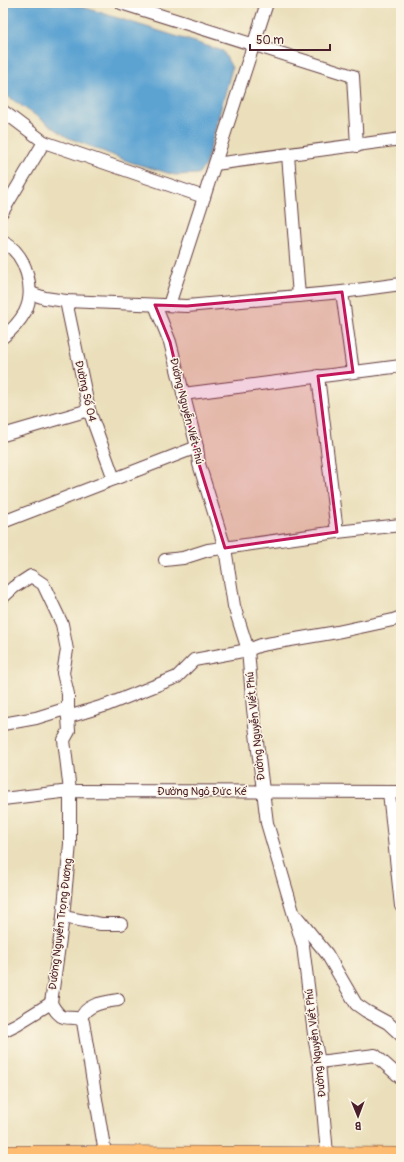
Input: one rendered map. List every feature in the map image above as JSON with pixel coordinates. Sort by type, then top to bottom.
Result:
[{"type":"main road","points":[[3,1153],[106,1156],[401,1155]]},
{"type":"street","points":[[121,3],[353,76],[357,146]]},
{"type":"street","points":[[169,305],[268,3]]},
{"type":"street","points":[[3,111],[44,142],[204,197]]},
{"type":"street","points":[[215,164],[401,140]]},
{"type":"street","points":[[3,211],[44,142]]},
{"type":"street","points":[[288,155],[299,296]]},
{"type":"street","points":[[3,242],[19,257],[28,274],[30,293],[26,311],[17,326],[3,337]]},
{"type":"street","points":[[30,293],[45,298],[66,301],[187,306],[342,292],[401,284]]},
{"type":"street","points":[[342,292],[353,372]]},
{"type":"street","name":"Đường Số 04","points":[[66,301],[88,410],[114,479]]},
{"type":"street","name":"Đường Nguyễn Viết Phú","points":[[155,305],[170,342],[197,447],[199,464],[225,548],[234,606],[248,650],[253,709],[267,823],[303,946],[315,1042],[320,1062],[327,1156]]},
{"type":"street","points":[[183,394],[401,366]]},
{"type":"street","points":[[318,376],[337,532]]},
{"type":"street","points":[[3,435],[88,410]]},
{"type":"street","points":[[3,522],[197,447]]},
{"type":"street","points":[[165,560],[183,558],[208,550],[337,532],[401,525]]},
{"type":"street","name":"Đường Nguyễn Trọng Đương","points":[[3,597],[14,587],[31,576],[43,584],[62,624],[66,650],[63,672],[68,694],[69,731],[64,740],[70,791],[70,844],[51,1003],[62,1017],[81,1019]]},
{"type":"street","points":[[3,724],[36,718],[65,709],[68,717],[107,705],[177,677],[194,660],[248,650],[261,645],[337,632],[401,617]]},
{"type":"street","name":"Đường Ngô Đức Kế","points":[[3,799],[70,791],[401,792]]},
{"type":"street","points":[[389,792],[401,906]]},
{"type":"street","points":[[294,914],[327,954],[356,1004],[388,1023],[401,1035]]},
{"type":"street","points":[[62,917],[101,924],[121,924]]},
{"type":"street","points":[[106,1156],[83,1022],[81,1019],[82,1015],[87,1010],[98,1003],[118,1000]]},
{"type":"street","points":[[3,1031],[51,1003]]},
{"type":"street","points":[[320,1062],[375,1055],[401,1078]]},
{"type":"highlighted area","points":[[342,292],[353,372],[318,376],[337,532],[225,548],[199,464],[170,342],[155,305],[187,306]]},
{"type":"water","points":[[3,3],[70,3],[223,51],[232,68],[205,166],[198,174],[175,175],[130,162],[67,137],[3,93]]}]
